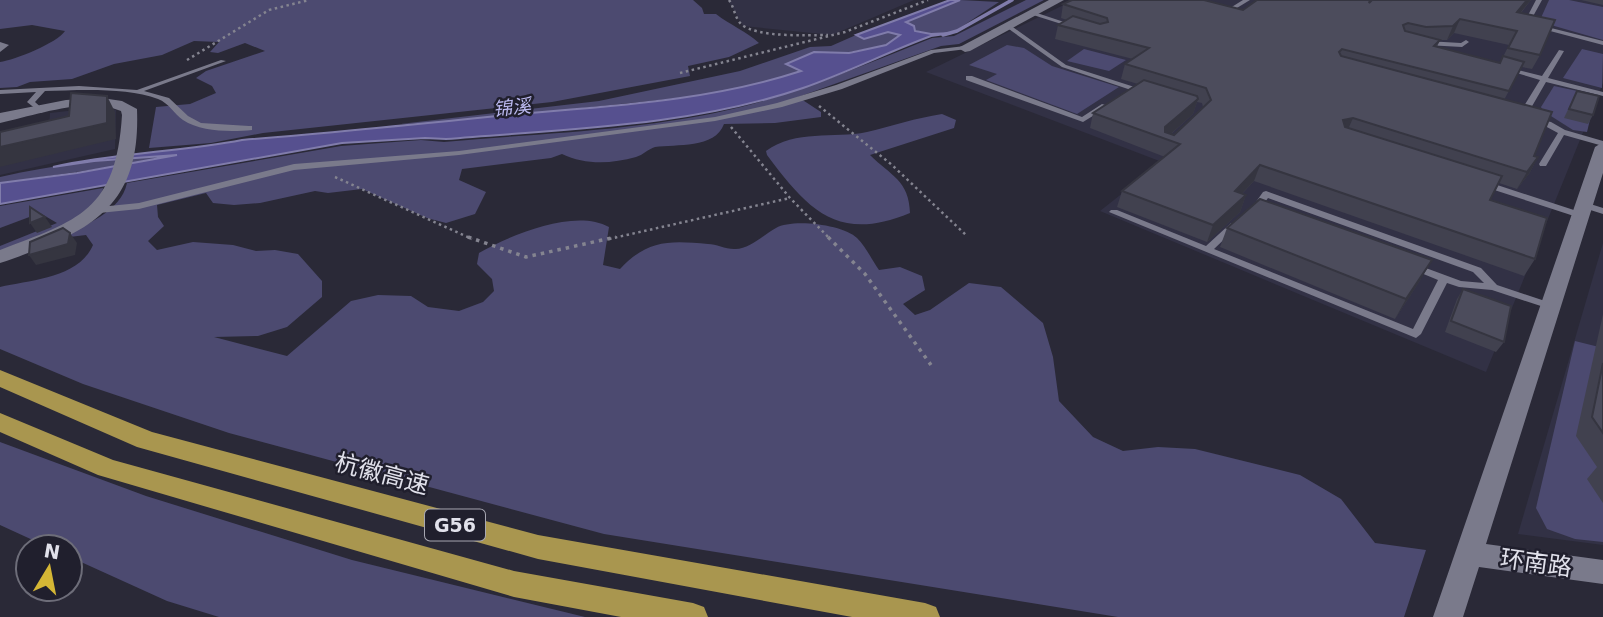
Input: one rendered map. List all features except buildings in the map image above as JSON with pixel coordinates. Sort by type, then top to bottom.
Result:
[{"type":"highway","name":"杭徽高速","points":[[0,378],[146,440],[538,547],[925,617]]},
{"type":"highway","name":"G56","points":[[0,422],[107,468],[488,577],[693,617]]},
{"type":"street","points":[[965,48],[1058,0]]},
{"type":"street","points":[[0,118],[91,103],[120,103],[129,109],[125,149],[115,187],[99,210],[72,227],[0,257]]},
{"type":"street","points":[[1448,617],[1550,306],[1589,210],[1603,145]]},
{"type":"street","name":"环南路","points":[[1468,554],[1603,572]]},
{"type":"lane","points":[[1220,16],[1247,0]]},
{"type":"lane","points":[[1539,0],[1528,21],[1537,26],[1603,43]]},
{"type":"lane","points":[[1032,13],[1089,31]]},
{"type":"lane","points":[[1008,26],[1064,66],[1160,96]]},
{"type":"lane","points":[[1452,55],[1413,44],[1466,43]]},
{"type":"lane","points":[[0,44],[6,45],[0,50]]},
{"type":"lane","points":[[99,210],[139,206],[277,171],[316,165],[368,163],[446,154],[723,117],[806,97],[933,51],[965,48]]},
{"type":"lane","points":[[1528,106],[1561,51]]},
{"type":"lane","points":[[135,91],[154,87],[223,61]]},
{"type":"lane","points":[[1491,65],[1603,94]]},
{"type":"lane","points":[[1110,80],[1119,74]]},
{"type":"lane","points":[[969,78],[1083,120],[1114,101]]},
{"type":"lane","points":[[0,92],[115,88],[170,101],[183,117],[194,123],[249,128]]},
{"type":"lane","points":[[1124,94],[1134,88]]},
{"type":"lane","points":[[41,111],[31,102],[42,90]]},
{"type":"lane","points":[[1522,117],[1603,145]]},
{"type":"lane","points":[[1543,164],[1562,132]]},
{"type":"lane","points":[[1475,181],[1589,210]]},
{"type":"lane","points":[[1208,249],[1266,194],[1477,270],[1493,287]]},
{"type":"lane","points":[[1255,207],[1268,212]]},
{"type":"lane","points":[[1114,212],[1416,334],[1444,278]]},
{"type":"lane","points":[[1406,264],[1458,284],[1493,287],[1550,306]]},
{"type":"path","points":[[193,72],[180,65],[269,10],[309,0]]},
{"type":"path","points":[[729,0],[743,26],[780,33],[832,35]]},
{"type":"path","points":[[680,74],[832,35],[928,0]]},
{"type":"path","points":[[806,97],[840,121],[892,165],[967,236]]},
{"type":"path","points":[[723,117],[790,198],[865,274],[931,365]]},
{"type":"path","points":[[316,165],[321,171],[480,242],[526,257],[790,198]]},
{"type":"shaded area","points":[[0,0],[693,0],[702,8],[704,14],[716,14],[759,43],[729,57],[688,66],[690,76],[552,102],[149,148],[156,107],[190,104],[216,93],[212,86],[196,78],[206,71],[265,51],[245,43],[218,53],[210,52],[219,42],[194,41],[162,55],[114,64],[72,79],[30,82],[17,87],[0,88],[0,62],[54,41],[65,31],[32,25],[0,29]]},
{"type":"shaded area","points":[[728,0],[914,0],[832,35],[743,26]]},
{"type":"shaded area","points":[[950,0],[960,0],[906,22],[914,26],[915,31],[931,34],[952,33],[931,36],[803,88],[716,111],[581,129],[342,143],[0,204],[0,183],[77,173],[177,155],[53,167],[100,159],[242,140],[656,101],[729,90],[801,71],[786,64],[814,52],[849,53],[886,45],[900,35],[888,32],[864,39],[856,35]]},
{"type":"shaded area","points":[[960,0],[999,2],[952,33],[930,34],[914,30],[905,23]]},
{"type":"shaded area","points":[[1026,0],[1044,0],[959,44],[941,46],[798,97],[821,112],[821,117],[775,123],[724,124],[712,138],[704,141],[655,147],[639,156],[617,161],[589,162],[562,154],[551,158],[462,169],[459,180],[486,192],[475,214],[446,223],[427,218],[362,189],[328,193],[315,191],[260,203],[234,205],[213,203],[206,193],[157,205],[158,217],[164,226],[148,241],[157,250],[193,242],[298,254],[322,281],[322,297],[287,327],[258,336],[214,337],[287,356],[351,301],[378,295],[411,296],[428,307],[459,311],[483,302],[494,291],[492,279],[477,264],[479,253],[543,226],[578,221],[595,222],[609,227],[603,265],[620,269],[640,252],[660,244],[711,244],[740,249],[784,225],[806,223],[830,226],[857,238],[879,270],[900,267],[922,276],[925,290],[903,304],[915,315],[930,310],[969,283],[1001,287],[1043,323],[1053,357],[1059,401],[1093,437],[1123,451],[1158,447],[1195,449],[1300,475],[1341,499],[1375,543],[1426,550],[1404,617],[1118,617],[604,534],[229,433],[83,384],[0,349],[0,287],[53,276],[77,264],[93,245],[86,235],[61,238],[110,210],[127,183],[341,146],[421,140],[444,142],[593,130],[705,115],[790,93],[932,38],[954,36]]},
{"type":"shaded area","points":[[1074,0],[1603,0],[1603,83],[1486,372],[1100,211],[1162,162],[926,72]]},
{"type":"shaded area","points":[[1549,0],[1569,0],[1603,7],[1603,40],[1544,23],[1540,20]]},
{"type":"shaded area","points":[[888,32],[901,35],[886,45],[787,64],[802,71],[753,87],[697,96],[439,123],[400,124],[599,101],[740,71],[810,47],[831,46],[856,35],[864,39]]},
{"type":"shaded area","points":[[1007,45],[1024,48],[1052,66],[1119,87],[1077,114],[986,80],[997,74],[969,65]]},
{"type":"shaded area","points":[[1084,49],[1126,60],[1109,71],[1067,61]]},
{"type":"shaded area","points":[[1582,49],[1603,54],[1602,88],[1563,78]]},
{"type":"shaded area","points":[[1554,86],[1596,95],[1587,132],[1573,130],[1543,111],[1541,107]]},
{"type":"shaded area","points":[[103,107],[116,110],[115,149],[0,175],[0,142],[49,131],[50,113]]},
{"type":"shaded area","points":[[942,114],[956,120],[954,128],[870,155],[898,180],[909,202],[910,213],[885,221],[863,224],[844,222],[827,216],[797,191],[766,151],[778,144],[802,137],[867,132]]},
{"type":"shaded area","points":[[168,154],[179,155],[0,183],[0,177],[41,169]]},
{"type":"shaded area","points":[[103,188],[101,199],[68,224],[0,252],[0,246],[57,223],[40,213],[0,228],[0,206]]},
{"type":"shaded area","points":[[1603,243],[1603,545],[1518,534]]},
{"type":"shaded area","points":[[1575,341],[1603,348],[1603,542],[1575,539],[1547,529],[1536,508]]},
{"type":"shaded area","points":[[0,442],[146,496],[352,560],[585,617],[219,617],[167,601],[84,563],[84,533],[17,533],[0,525]]},
{"type":"waterway","name":"锦溪","points":[[943,35],[957,31],[1012,0]]}]
